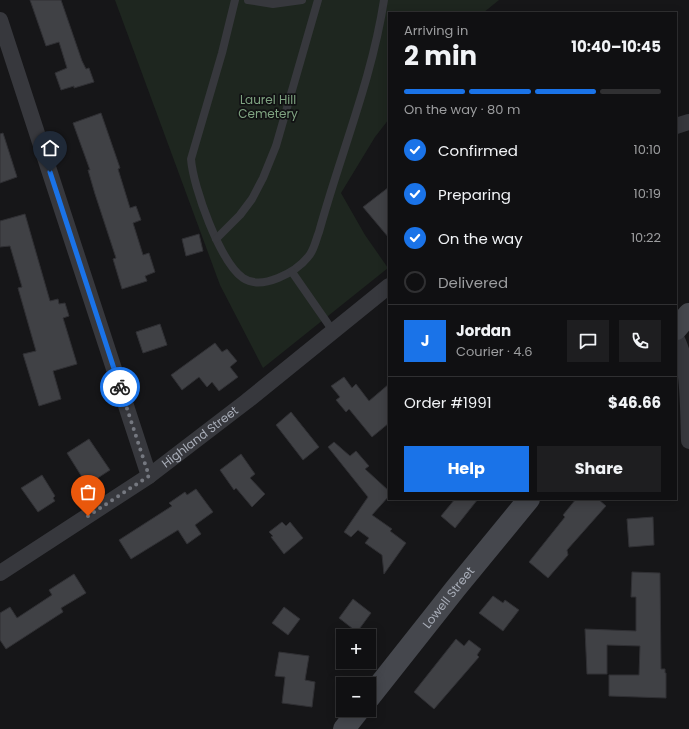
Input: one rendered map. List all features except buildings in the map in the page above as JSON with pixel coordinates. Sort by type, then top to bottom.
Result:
[{"type":"main road","points":[[677,328],[689,314]]},
{"type":"main road","name":"Lowell Street","points":[[376,689],[528,500]]},
{"type":"main road","points":[[344,729],[353,717]]},
{"type":"street","points":[[0,20],[149,476]]},
{"type":"street","points":[[677,126],[689,122]]},
{"type":"street","name":"Highland Street","points":[[0,573],[149,476],[247,401],[388,287]]},
{"type":"street","points":[[677,339],[681,345],[685,358],[689,441]]},
{"type":"lane","points":[[235,0],[222,53],[191,159],[197,188],[216,239],[230,262],[243,278],[256,282],[273,280],[292,272],[309,256],[319,232],[366,75],[380,22],[384,0]]},
{"type":"lane","points":[[248,0],[273,4],[302,0]]},
{"type":"lane","points":[[216,239],[240,215],[252,199],[263,178],[276,146],[318,0]]},
{"type":"lane","points":[[292,272],[333,331]]},
{"type":"green space","name":"Laurel Hill Cemetery","points":[[115,0],[499,0],[484,12],[388,12],[388,120],[375,137],[341,193],[365,235],[388,268],[263,368],[220,285]]},
{"type":"way so far","points":[[88,516],[149,476],[120,387]]},
{"type":"route","points":[[50,172],[120,387]]}]
